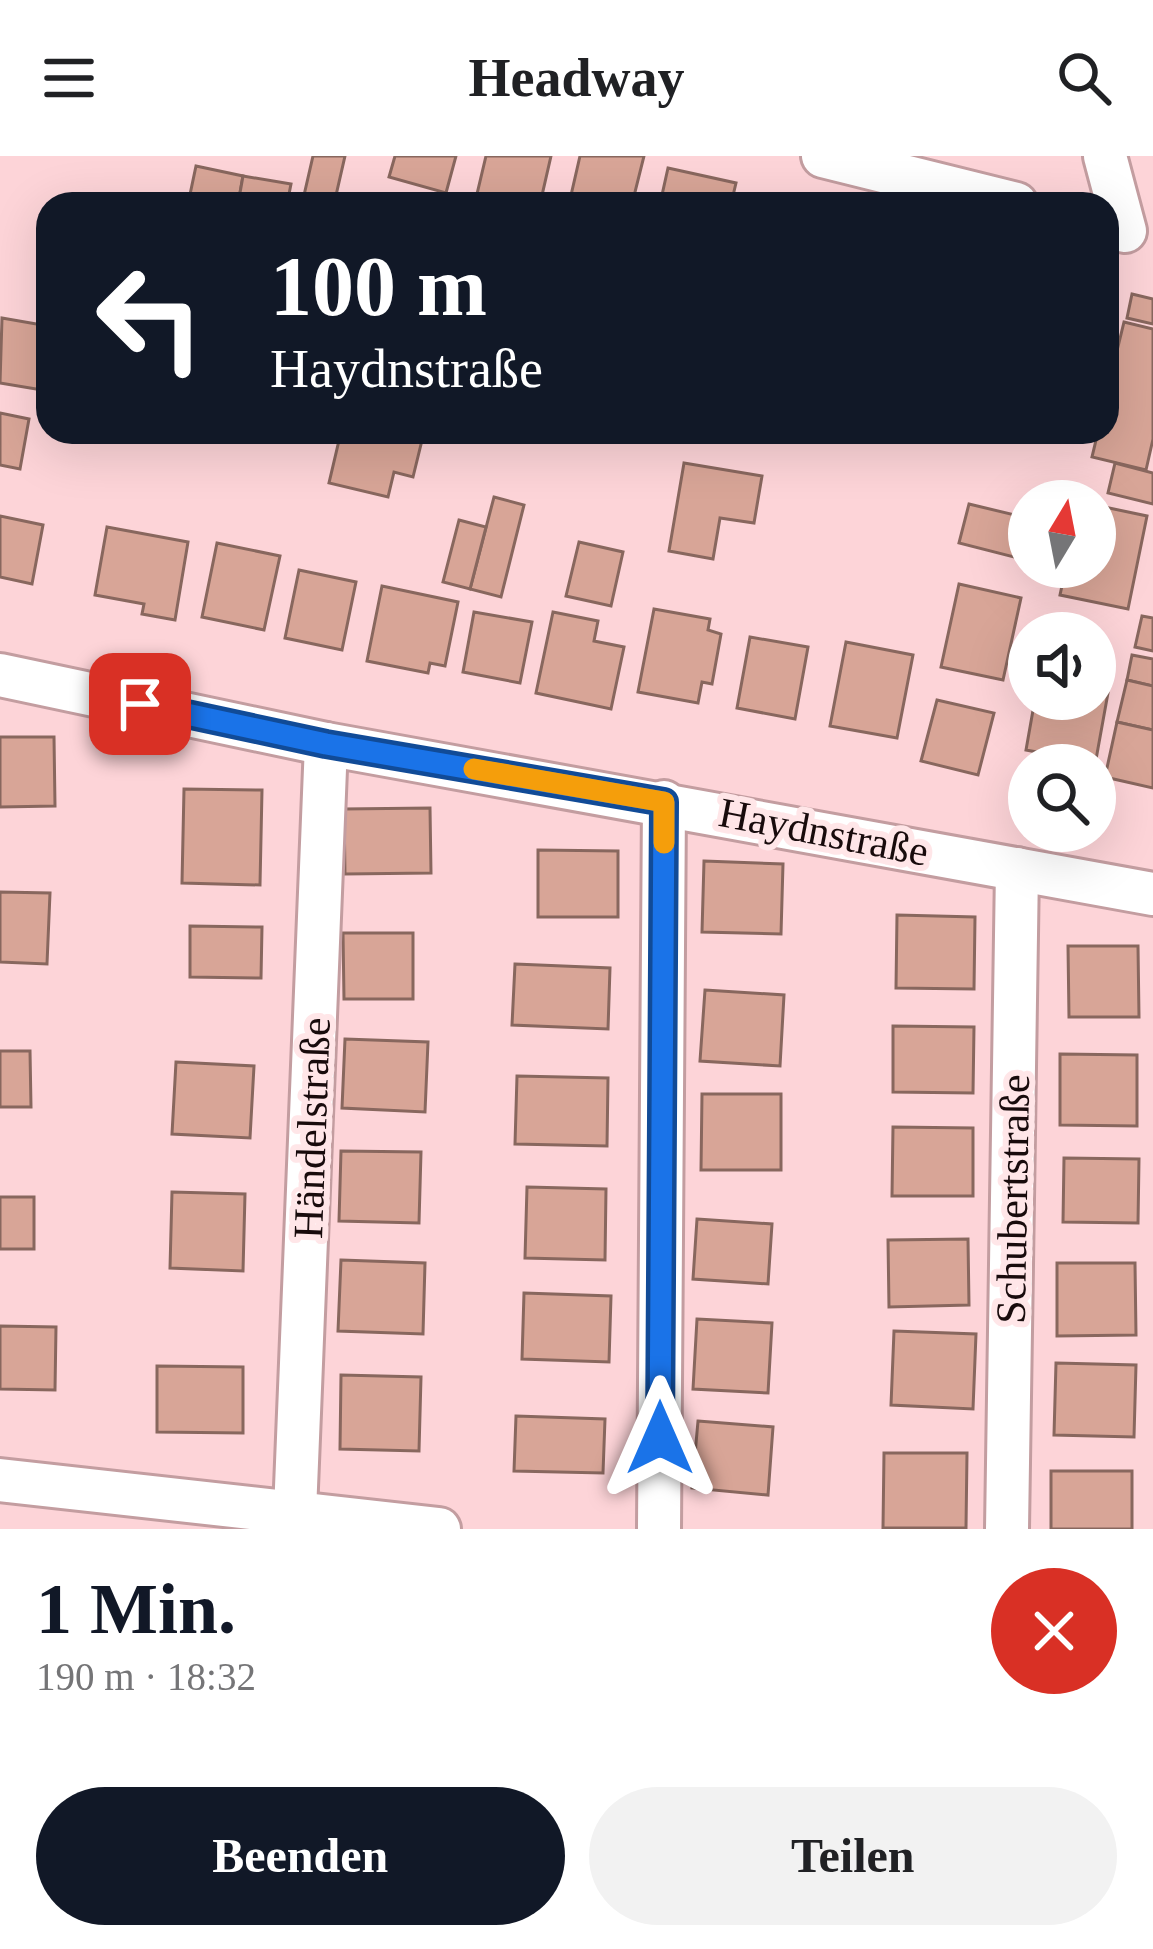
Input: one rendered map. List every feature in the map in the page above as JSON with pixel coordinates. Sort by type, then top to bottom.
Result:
[{"type":"street","points":[[824,156],[968,192]]},
{"type":"street","points":[[1105,156],[1116,192]]},
{"type":"street","points":[[1119,202],[1128,232]]},
{"type":"street","name":"Haydnstraße","points":[[0,675],[326,744],[1153,894]]},
{"type":"street","name":"Händelstraße","points":[[295,1512],[326,744]]},
{"type":"street","points":[[659,1529],[664,802]]},
{"type":"street","name":"Schubertstraße","points":[[1007,1529],[1017,869]]},
{"type":"street","points":[[0,1480],[439,1529]]},
{"type":"building","points":[[313,156],[345,156],[337,192],[305,192]]},
{"type":"building","points":[[395,156],[456,156],[446,192],[389,177]]},
{"type":"building","points":[[486,156],[551,156],[543,192],[477,192]]},
{"type":"building","points":[[580,156],[644,156],[635,192],[572,192]]},
{"type":"building","points":[[196,166],[243,176],[240,192],[191,192]]},
{"type":"building","points":[[668,168],[736,183],[734,192],[663,192]]},
{"type":"building","points":[[243,176],[291,184],[289,192],[240,192]]},
{"type":"building","points":[[1132,294],[1153,299],[1153,324],[1127,318]]},
{"type":"building","points":[[2,318],[36,324],[36,389],[0,383]]},
{"type":"building","points":[[1124,322],[1153,329],[1153,439],[1146,470],[1092,457],[1095,444],[1119,444],[1119,343]]},
{"type":"building","points":[[0,413],[29,419],[20,469],[0,465]]},
{"type":"building","points":[[338,444],[421,444],[413,477],[394,472],[388,497],[329,483]]},
{"type":"building","points":[[684,463],[762,476],[754,523],[720,518],[713,559],[669,551]]},
{"type":"building","points":[[1115,463],[1153,473],[1153,504],[1116,495],[1116,480],[1111,480]]},
{"type":"building","points":[[494,497],[524,505],[501,597],[470,589]]},
{"type":"building","points":[[969,504],[1008,513],[1008,555],[959,543]]},
{"type":"building","points":[[1116,509],[1147,516],[1128,609],[1060,595],[1062,588],[1116,588]]},
{"type":"building","points":[[0,516],[43,525],[32,584],[0,577]]},
{"type":"building","points":[[459,520],[486,527],[470,589],[443,582]]},
{"type":"building","points":[[107,527],[188,542],[175,620],[142,614],[144,604],[95,595]]},
{"type":"building","points":[[579,542],[623,552],[611,606],[566,596]]},
{"type":"building","points":[[217,543],[280,556],[264,630],[202,617]]},
{"type":"building","points":[[299,570],[356,582],[342,650],[285,638]]},
{"type":"building","points":[[959,584],[1021,598],[1018,612],[1008,612],[1003,680],[941,667]]},
{"type":"building","points":[[382,586],[458,602],[445,666],[430,663],[428,673],[367,661]]},
{"type":"building","points":[[654,609],[710,619],[708,630],[721,634],[712,684],[702,682],[698,703],[638,692]]},
{"type":"building","points":[[474,612],[532,622],[520,683],[463,672]]},
{"type":"building","points":[[553,612],[598,621],[594,641],[624,647],[611,709],[536,693]]},
{"type":"building","points":[[1142,616],[1153,618],[1153,651],[1135,647]]},
{"type":"building","points":[[750,637],[808,647],[795,719],[737,708]]},
{"type":"building","points":[[846,642],[913,655],[897,738],[830,726]]},
{"type":"building","points":[[1132,655],[1153,659],[1153,686],[1127,680]]},
{"type":"building","points":[[1127,680],[1153,686],[1153,730],[1117,722]]},
{"type":"building","points":[[937,700],[994,713],[978,775],[921,761]]},
{"type":"building","points":[[1031,720],[1103,720],[1099,744],[1027,744]]},
{"type":"building","points":[[1117,722],[1153,730],[1153,788],[1116,780],[1116,744],[1112,744]]},
{"type":"building","points":[[0,737],[54,737],[55,806],[0,807]]},
{"type":"building","points":[[184,789],[262,790],[260,885],[182,883]]},
{"type":"building","points":[[430,808],[431,873],[345,874],[344,809]]},
{"type":"building","points":[[538,850],[618,851],[618,917],[538,917]]},
{"type":"building","points":[[704,861],[783,864],[781,934],[702,932]]},
{"type":"building","points":[[0,892],[50,893],[47,964],[0,962]]},
{"type":"building","points":[[897,915],[975,917],[974,989],[896,988]]},
{"type":"building","points":[[190,926],[262,927],[261,978],[190,977]]},
{"type":"building","points":[[343,933],[413,933],[413,999],[344,999]]},
{"type":"building","points":[[1068,946],[1138,946],[1139,1017],[1069,1017]]},
{"type":"building","points":[[515,964],[610,968],[608,1029],[512,1025]]},
{"type":"building","points":[[705,990],[784,995],[780,1066],[700,1061]]},
{"type":"building","points":[[893,1026],[974,1027],[973,1093],[893,1092]]},
{"type":"building","points":[[345,1039],[428,1042],[425,1112],[342,1108]]},
{"type":"building","points":[[0,1051],[30,1051],[31,1107],[0,1107]]},
{"type":"building","points":[[1060,1054],[1137,1055],[1137,1126],[1060,1125]]},
{"type":"building","points":[[176,1062],[254,1066],[250,1138],[172,1134]]},
{"type":"building","points":[[517,1076],[608,1078],[607,1146],[515,1144]]},
{"type":"building","points":[[702,1094],[781,1094],[781,1170],[701,1170]]},
{"type":"building","points":[[893,1127],[973,1128],[973,1196],[892,1196]]},
{"type":"building","points":[[341,1151],[421,1152],[419,1223],[339,1221]]},
{"type":"building","points":[[1064,1158],[1139,1159],[1138,1223],[1063,1222]]},
{"type":"building","points":[[527,1187],[606,1189],[605,1260],[525,1258]]},
{"type":"building","points":[[172,1192],[245,1194],[243,1271],[170,1268]]},
{"type":"building","points":[[0,1197],[34,1197],[34,1249],[0,1249]]},
{"type":"building","points":[[697,1219],[772,1224],[768,1284],[693,1279]]},
{"type":"building","points":[[968,1239],[969,1305],[889,1307],[888,1240]]},
{"type":"building","points":[[341,1260],[425,1263],[423,1334],[338,1331]]},
{"type":"building","points":[[1057,1263],[1135,1263],[1136,1335],[1057,1336]]},
{"type":"building","points":[[524,1293],[611,1296],[609,1362],[522,1359]]},
{"type":"building","points":[[697,1319],[772,1323],[768,1393],[693,1389]]},
{"type":"building","points":[[0,1326],[56,1327],[55,1390],[0,1389]]},
{"type":"building","points":[[894,1331],[976,1334],[973,1409],[891,1405]]},
{"type":"building","points":[[1056,1363],[1136,1365],[1134,1437],[1054,1435]]},
{"type":"building","points":[[157,1366],[243,1367],[243,1433],[157,1432]]},
{"type":"building","points":[[341,1375],[421,1377],[419,1451],[340,1449]]},
{"type":"building","points":[[516,1416],[605,1419],[603,1473],[514,1471]]},
{"type":"building","points":[[698,1421],[773,1427],[768,1495],[692,1488]]},
{"type":"building","points":[[884,1453],[967,1453],[966,1528],[883,1528]]},
{"type":"building","points":[[1051,1471],[1132,1471],[1132,1529],[1051,1529]]},
{"type":"slow traffic","points":[[474,769],[664,802],[664,843]]},
{"type":"route","points":[[140,704],[326,744],[664,802],[660,1438]]}]
